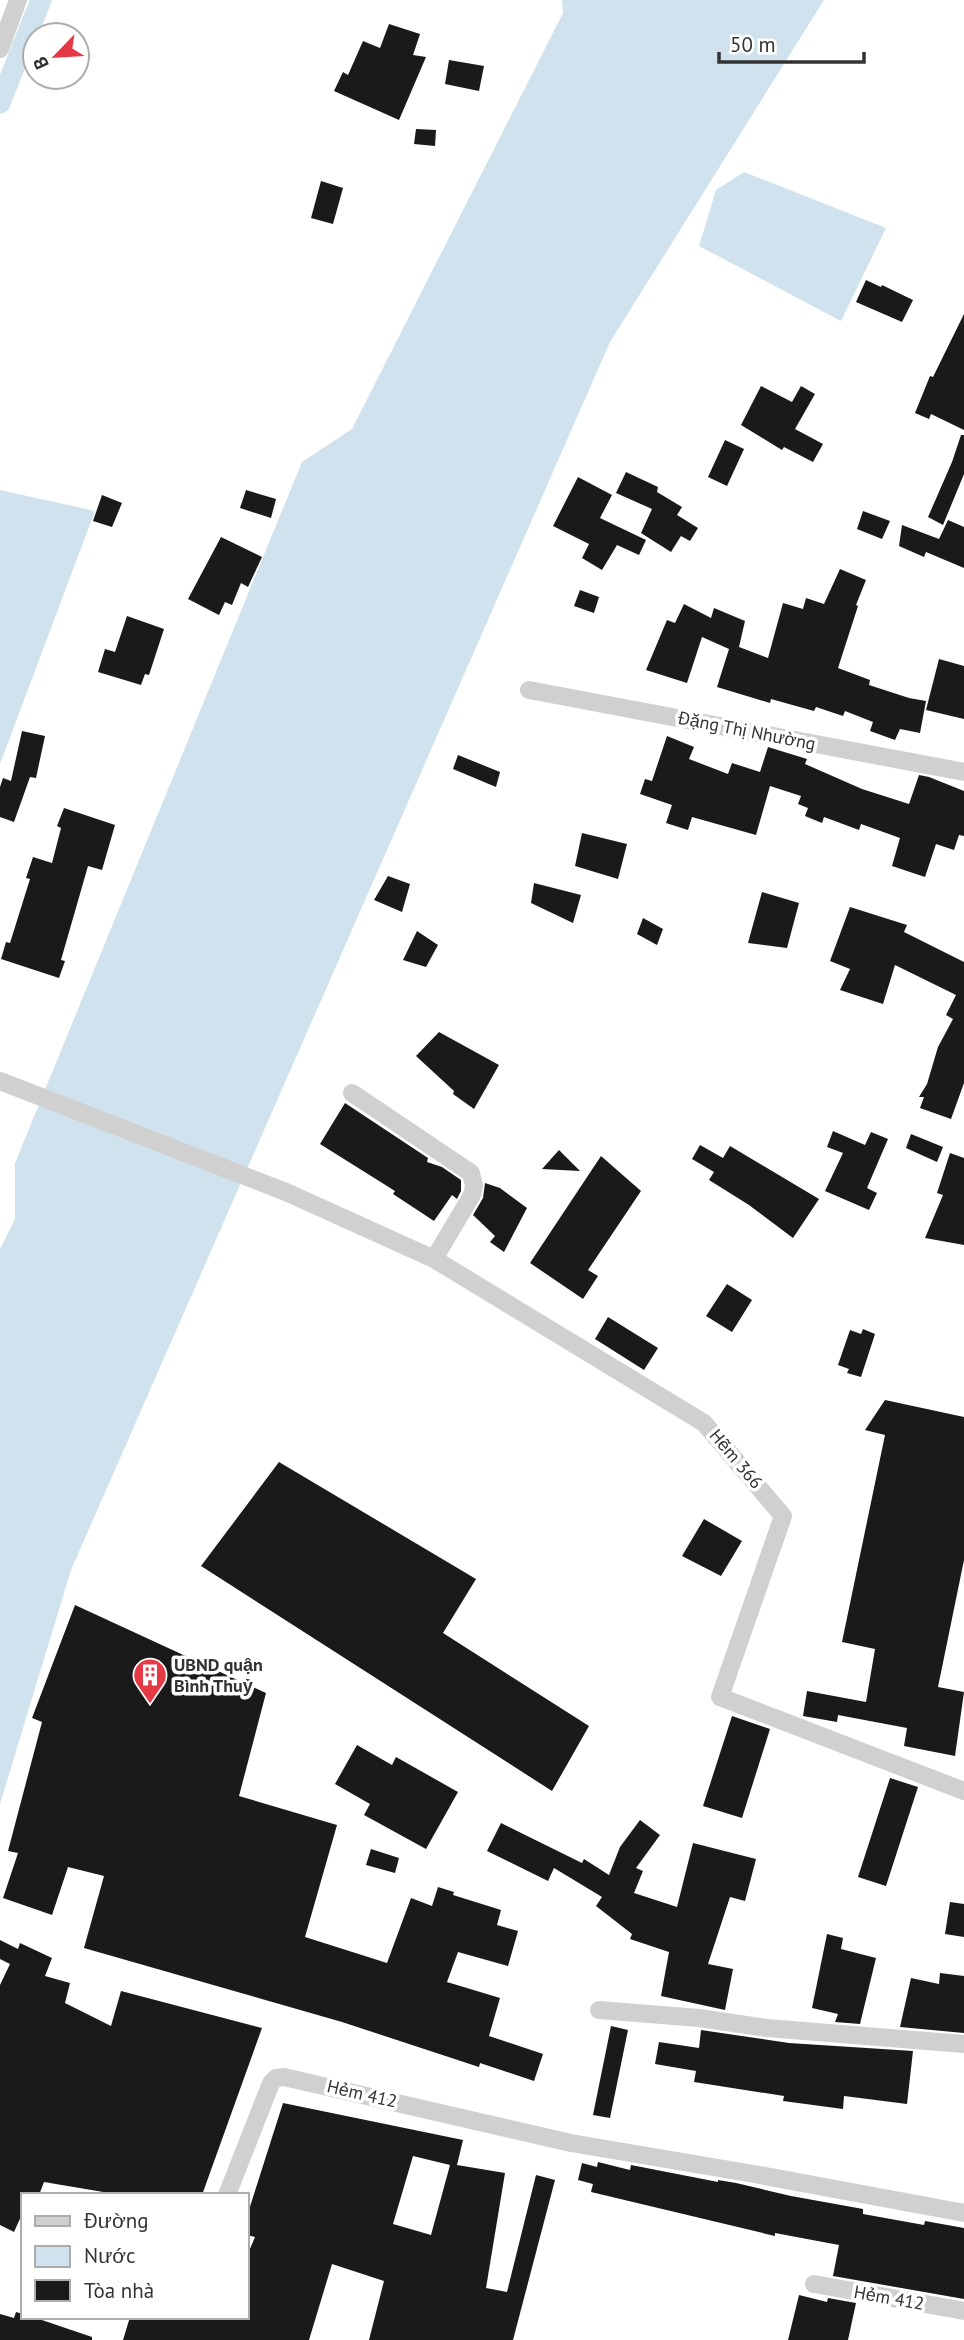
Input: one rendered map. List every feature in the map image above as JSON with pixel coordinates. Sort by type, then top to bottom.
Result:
[{"type":"street","points":[[0,49],[18,0]]},
{"type":"street","name":"Đặng Thị Nhường","points":[[529,690],[964,772]]},
{"type":"street","name":"Hẽm 366","points":[[0,1081],[286,1192],[434,1259],[705,1423],[783,1516],[720,1697],[964,1791]]},
{"type":"street","points":[[352,1093],[457,1161],[471,1173],[474,1186],[471,1195],[434,1259]]},
{"type":"street","points":[[599,2010],[699,2018],[767,2028],[964,2044]]},
{"type":"street","name":"Hẻm 412","points":[[228,2193],[271,2083],[280,2077],[571,2143],[964,2213]]},
{"type":"street","name":"Hẻm 412","points":[[814,2284],[964,2311]]},
{"type":"water","points":[[562,0],[824,0],[610,342],[71,1570],[0,1804],[0,1249],[15,1219],[15,1163],[302,462],[352,429],[563,13]]},
{"type":"water","points":[[744,172],[886,228],[841,321],[699,246],[716,190]]},
{"type":"water","points":[[0,490],[95,511],[0,764]]},
{"type":"building","points":[[389,24],[420,34],[413,55],[426,57],[399,120],[334,91],[343,72],[348,75],[363,41],[380,48]]},
{"type":"building","points":[[449,60],[484,66],[479,91],[445,84]]},
{"type":"building","points":[[416,129],[436,130],[435,146],[414,144]]},
{"type":"building","points":[[321,181],[343,188],[333,224],[311,218]]},
{"type":"building","points":[[866,280],[913,300],[902,322],[856,302]]},
{"type":"building","points":[[964,314],[964,430],[931,414],[929,419],[915,413],[930,376],[933,377]]},
{"type":"building","points":[[761,386],[792,402],[801,386],[815,394],[795,429],[823,444],[813,462],[784,447],[782,450],[741,425]]},
{"type":"building","points":[[961,435],[964,435],[964,474],[943,525],[928,517]]},
{"type":"building","points":[[725,440],[744,449],[727,486],[708,477]]},
{"type":"building","points":[[626,472],[658,487],[657,492],[682,507],[677,515],[698,528],[690,541],[681,536],[671,552],[641,533],[652,509],[616,493]]},
{"type":"building","points":[[578,477],[612,495],[600,518],[646,540],[639,555],[617,545],[602,570],[582,558],[589,544],[553,526]]},
{"type":"building","points":[[246,490],[276,499],[271,518],[240,508]]},
{"type":"building","points":[[102,495],[122,503],[112,527],[93,521]]},
{"type":"building","points":[[863,511],[890,521],[882,539],[857,529]]},
{"type":"building","points":[[948,520],[964,527],[964,568],[926,552],[924,557],[899,546],[902,525],[939,539]]},
{"type":"building","points":[[221,537],[262,557],[248,587],[241,583],[232,605],[225,602],[219,615],[188,599]]},
{"type":"building","points":[[840,569],[866,580],[838,668],[870,680],[869,685],[926,701],[920,733],[900,729],[895,740],[870,731],[873,722],[845,711],[843,716],[816,707],[814,711],[771,699],[770,703],[717,687],[729,649],[702,637],[687,683],[646,670],[667,620],[675,623],[684,604],[711,618],[714,608],[745,621],[739,647],[768,658],[783,603],[803,609],[806,598],[824,604]]},
{"type":"building","points":[[580,590],[599,597],[594,613],[574,606]]},
{"type":"building","points":[[127,616],[164,629],[149,675],[145,674],[141,685],[98,672],[105,649],[115,652]]},
{"type":"building","points":[[939,659],[964,666],[964,719],[926,710]]},
{"type":"building","points":[[22,731],[45,736],[36,778],[30,777],[14,822],[0,817],[0,787],[3,778],[11,781]]},
{"type":"building","points":[[667,736],[694,747],[689,759],[728,774],[732,763],[760,772],[768,747],[807,759],[805,764],[862,789],[909,804],[919,775],[929,777],[964,791],[964,836],[959,835],[954,850],[936,844],[925,877],[892,866],[900,838],[861,824],[859,830],[824,817],[822,823],[805,816],[808,808],[798,804],[801,796],[770,786],[756,835],[692,817],[688,830],[666,823],[672,805],[640,794],[645,779],[652,781]]},
{"type":"building","points":[[458,755],[500,772],[496,787],[453,769]]},
{"type":"building","points":[[64,808],[115,825],[102,870],[88,866],[61,960],[65,961],[59,978],[1,959],[6,942],[10,943],[30,879],[26,878],[33,857],[52,863],[61,828],[57,826]]},
{"type":"building","points":[[582,833],[627,844],[618,879],[575,866]]},
{"type":"building","points":[[388,876],[410,884],[402,912],[374,900]]},
{"type":"building","points":[[534,883],[581,895],[573,923],[531,903]]},
{"type":"building","points":[[762,892],[799,903],[787,948],[748,943]]},
{"type":"building","points":[[850,907],[907,925],[904,932],[964,962],[964,1083],[951,1119],[920,1108],[924,1097],[919,1097],[927,1084],[938,1047],[953,1019],[946,1015],[956,995],[895,965],[883,1004],[840,990],[850,969],[830,961]]},
{"type":"building","points":[[643,918],[663,929],[657,945],[637,934]]},
{"type":"building","points":[[417,931],[438,945],[426,967],[403,960]]},
{"type":"building","points":[[439,1032],[499,1065],[474,1109],[453,1094],[454,1091],[416,1056]]},
{"type":"building","points":[[345,1103],[428,1158],[427,1162],[442,1167],[461,1180],[461,1191],[457,1199],[452,1195],[434,1221],[393,1194],[395,1191],[320,1144]]},
{"type":"building","points":[[833,1131],[865,1145],[871,1132],[888,1139],[867,1188],[877,1193],[869,1210],[825,1191],[843,1153],[827,1147]]},
{"type":"building","points":[[911,1134],[943,1147],[937,1162],[906,1148]]},
{"type":"building","points":[[700,1145],[723,1158],[730,1146],[819,1199],[793,1238],[749,1205],[709,1180],[714,1172],[692,1159]]},
{"type":"building","points":[[559,1150],[580,1171],[542,1169]]},
{"type":"building","points":[[950,1153],[964,1158],[964,1245],[925,1238],[943,1195],[937,1193]]},
{"type":"building","points":[[601,1156],[641,1191],[588,1270],[598,1276],[583,1299],[530,1263]]},
{"type":"building","points":[[485,1183],[500,1188],[527,1208],[504,1252],[490,1242],[495,1236],[473,1215],[483,1198]]},
{"type":"building","points":[[727,1284],[752,1300],[732,1332],[706,1316]]},
{"type":"building","points":[[608,1317],[658,1348],[644,1370],[595,1339]]},
{"type":"building","points":[[863,1329],[875,1334],[861,1377],[847,1373],[849,1369],[838,1365],[850,1330],[861,1334]]},
{"type":"building","points":[[885,1400],[964,1417],[964,1560],[938,1687],[964,1692],[955,1756],[904,1746],[907,1728],[838,1715],[837,1722],[803,1716],[807,1691],[866,1702],[875,1649],[842,1642],[885,1435],[865,1430]]},
{"type":"building","points":[[279,1462],[476,1579],[443,1633],[589,1726],[552,1791],[201,1566]]},
{"type":"building","points":[[704,1519],[742,1541],[721,1576],[682,1556]]},
{"type":"building","points":[[75,1605],[266,1693],[239,1796],[337,1825],[305,1937],[387,1963],[411,1898],[432,1906],[438,1887],[454,1892],[453,1895],[501,1910],[497,1925],[518,1931],[508,1966],[458,1952],[447,1982],[500,1998],[489,2036],[543,2054],[534,2081],[480,2063],[479,2067],[342,2022],[84,1948],[104,1876],[68,1867],[52,1915],[3,1898],[18,1853],[8,1851],[42,1722],[32,1718]]},
{"type":"building","points":[[732,1716],[770,1729],[742,1818],[703,1806]]},
{"type":"building","points":[[357,1745],[392,1765],[396,1757],[458,1792],[426,1849],[364,1815],[370,1804],[335,1784]]},
{"type":"building","points":[[890,1778],[918,1787],[886,1886],[858,1877]]},
{"type":"building","points":[[640,1820],[660,1835],[636,1868],[643,1871],[634,1893],[677,1907],[693,1843],[756,1859],[745,1901],[730,1897],[708,1964],[733,1969],[725,2010],[661,1996],[669,1952],[630,1939],[632,1934],[596,1906],[602,1897],[554,1868],[548,1881],[487,1851],[501,1823],[582,1863],[584,1859],[609,1875],[620,1847]]},
{"type":"building","points":[[371,1849],[399,1858],[395,1873],[366,1865]]},
{"type":"building","points":[[950,1902],[964,1904],[964,1937],[945,1934]]},
{"type":"building","points":[[827,1934],[843,1938],[841,1949],[876,1958],[860,2024],[835,2022],[838,2014],[812,2008]]},
{"type":"building","points":[[0,1940],[18,1949],[20,1943],[52,1958],[45,1976],[70,1983],[65,2003],[111,2026],[121,1991],[262,2028],[203,2193],[109,2193],[44,2182],[40,2193],[21,2193],[21,2216],[14,2232],[0,2225],[0,1985],[10,1964],[0,1959]]},
{"type":"building","points":[[940,1973],[964,1976],[964,2033],[900,2027],[911,1978],[939,1984]]},
{"type":"building","points":[[611,2026],[628,2030],[610,2118],[593,2115]]},
{"type":"building","points":[[701,2030],[789,2043],[913,2051],[907,2104],[844,2096],[843,2109],[783,2101],[784,2096],[694,2082],[696,2071],[655,2064],[659,2042],[699,2048]]},
{"type":"building","points":[[283,2103],[463,2140],[457,2165],[505,2173],[486,2288],[507,2292],[536,2175],[555,2180],[513,2340],[369,2340],[384,2281],[332,2264],[309,2340],[123,2340],[129,2319],[248,2319],[248,2254],[255,2237],[248,2235],[248,2213]],"holes":[[[413,2156],[450,2165],[431,2235],[393,2224]]]},
{"type":"building","points":[[598,2162],[630,2170],[631,2165],[736,2183],[863,2209],[863,2214],[924,2225],[925,2221],[964,2228],[964,2299],[833,2276],[839,2245],[775,2233],[775,2236],[591,2192],[593,2184],[578,2180],[582,2163],[597,2167]]},
{"type":"building","points":[[799,2295],[827,2302],[828,2298],[856,2303],[848,2340],[788,2340]]},
{"type":"building","points":[[16,2312],[21,2313],[21,2319],[39,2319],[92,2337],[92,2340],[0,2340],[0,2314],[14,2318]]},
{"type":"waterway","points":[[0,103],[41,0]]},
{"type":"place","name":"UBND quận Bình Thuỷ","points":[[150,1705]]}]
